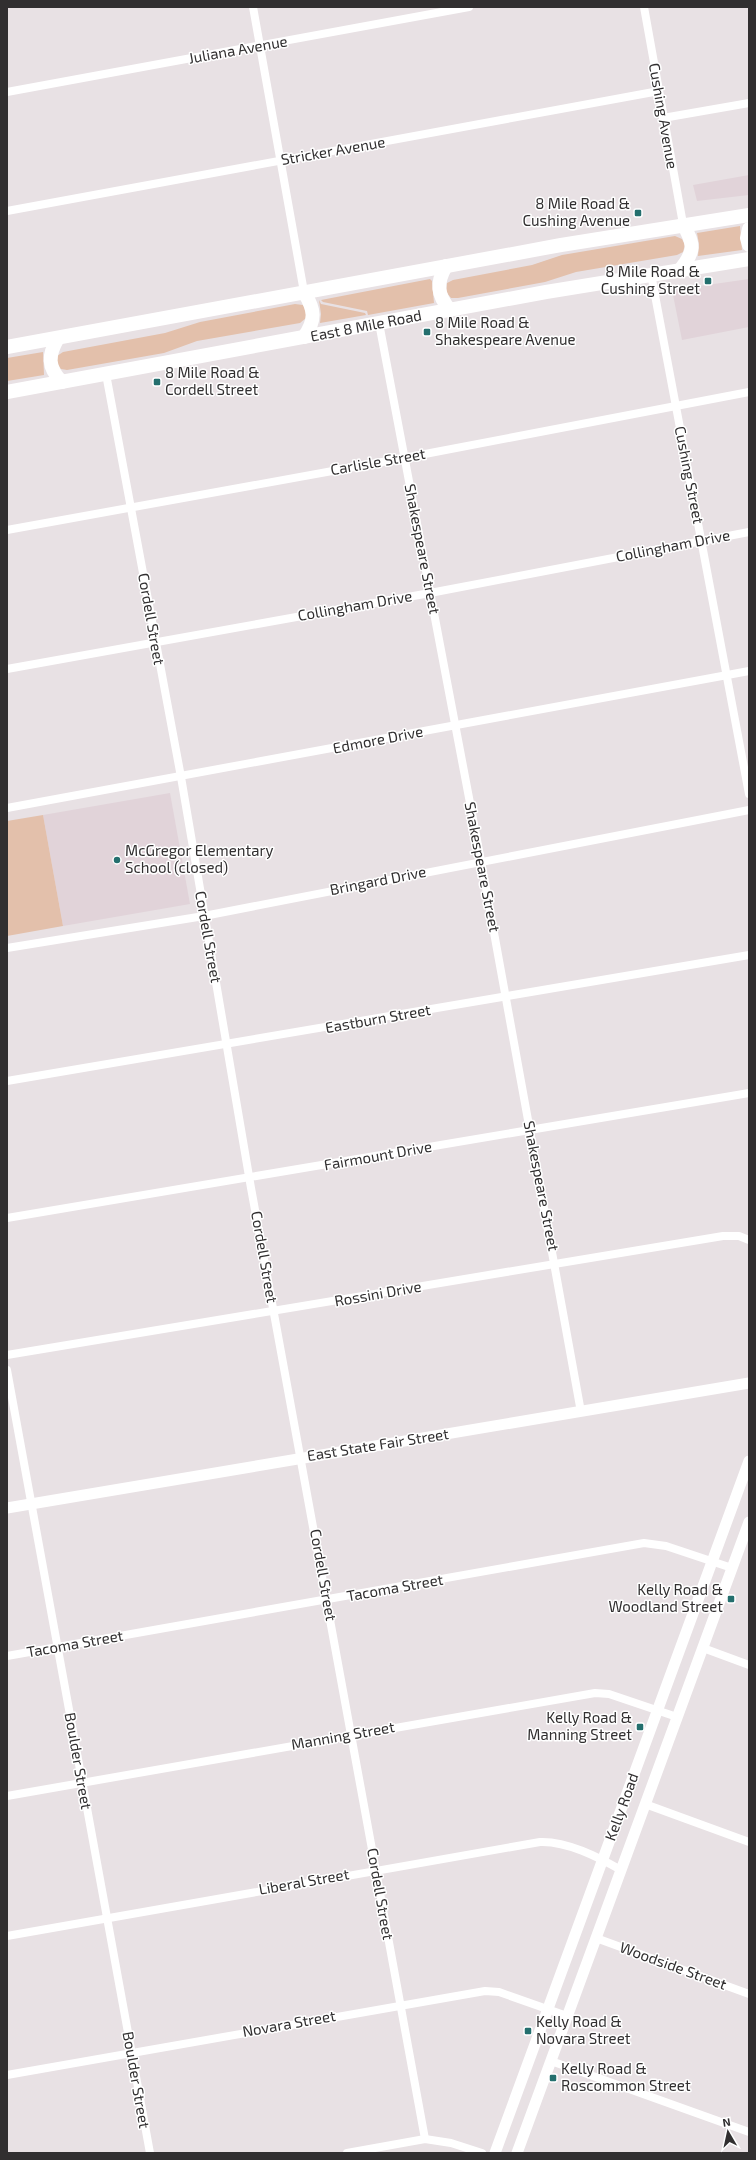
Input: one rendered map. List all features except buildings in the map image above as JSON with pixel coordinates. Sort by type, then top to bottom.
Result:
[{"type":"highway","points":[[7,347],[446,266],[683,224],[749,215]]},
{"type":"highway","points":[[680,270],[690,257],[692,247],[691,238],[683,224]]},
{"type":"highway","points":[[749,229],[747,238],[749,245]]},
{"type":"highway","name":"East 8 Mile Road","points":[[7,392],[651,274],[749,260]]},
{"type":"highway","points":[[446,266],[440,279],[439,290],[442,299],[450,310]]},
{"type":"highway","points":[[304,292],[312,305],[314,318],[304,337]]},
{"type":"highway","points":[[58,338],[53,346],[50,362],[52,371],[62,382]]},
{"type":"street","points":[[252,7],[304,292]]},
{"type":"street","name":"Juliana Avenue","points":[[7,92],[469,7]]},
{"type":"street","name":"Cushing Avenue","points":[[644,7],[683,224]]},
{"type":"street","name":"Stricker Avenue","points":[[7,211],[659,91]]},
{"type":"street","points":[[663,118],[749,103]]},
{"type":"street","name":"Cushing Street","points":[[651,274],[749,794]]},
{"type":"street","name":"Shakespeare Street","points":[[379,323],[556,1264],[581,1412]]},
{"type":"street","name":"Cordell Street","points":[[106,374],[180,777],[274,1311],[328,1600],[399,2005],[425,2139]]},
{"type":"street","name":"Carlisle Street","points":[[7,530],[404,458],[749,392]]},
{"type":"street","name":"Collingham Drive","points":[[7,669],[430,593],[749,532]]},
{"type":"street","name":"Edmore Drive","points":[[7,808],[749,671]]},
{"type":"street","name":"Bringard Drive","points":[[7,948],[204,916],[749,810]]},
{"type":"street","name":"Eastburn Street","points":[[7,1081],[749,956]]},
{"type":"street","name":"Fairmount Drive","points":[[7,1218],[749,1093]]},
{"type":"street","name":"Rossini Drive","points":[[7,1355],[723,1236],[739,1236],[749,1240]]},
{"type":"street","name":"Boulder Street","points":[[7,1370],[150,2153]]},
{"type":"street","name":"East State Fair Street","points":[[7,1508],[749,1383]]},
{"type":"street","name":"Kelly Road","points":[[495,2153],[749,1461]]},
{"type":"street","name":"Kelly Road","points":[[517,2153],[749,1522]]},
{"type":"street","name":"Tacoma Street","points":[[7,1656],[650,1543],[666,1546],[732,1568]]},
{"type":"street","points":[[703,1648],[749,1665]]},
{"type":"street","name":"Manning Street","points":[[7,1796],[595,1693],[609,1694],[677,1717]]},
{"type":"street","points":[[645,1804],[749,1842]]},
{"type":"street","name":"Liberal Street","points":[[7,1936],[540,1842],[556,1842],[603,1860],[621,1870]]},
{"type":"street","name":"Woodside Street","points":[[596,1938],[749,1994]]},
{"type":"street","name":"Novara Street","points":[[7,2074],[491,1990],[568,2016]]},
{"type":"street","points":[[551,2061],[749,2132]]},
{"type":"street","points":[[347,2153],[425,2139],[451,2142],[482,2153]]},
{"type":"shaded area","points":[[749,175],[749,195],[697,201],[693,185]]},
{"type":"shaded area","points":[[740,226],[742,250],[698,256],[699,244],[697,233]]},
{"type":"shaded area","points":[[675,236],[682,239],[685,245],[683,252],[677,255],[576,272],[545,282],[458,298],[451,298],[446,292],[447,283],[453,280],[532,265],[562,255]]},
{"type":"shaded area","points":[[430,279],[432,281],[434,303],[368,315],[367,311],[323,302],[321,300]]},
{"type":"shaded area","points":[[749,279],[749,327],[682,340],[672,290]]},
{"type":"shaded area","points":[[319,300],[321,304],[365,313],[366,315],[320,323],[321,314]]},
{"type":"shaded area","points":[[295,304],[303,305],[307,311],[306,318],[300,323],[197,341],[164,353],[67,370],[61,369],[57,364],[57,356],[63,352],[165,333],[200,322]]},
{"type":"shaded area","points":[[43,352],[44,375],[7,381],[7,358]]},
{"type":"shaded area","name":"McGregor Elementary School (closed)","points":[[170,793],[190,904],[63,926],[43,815]]},
{"type":"shaded area","points":[[43,815],[63,926],[7,936],[7,821]]},
{"type":"place","name":"8 Mile Road & Cushing Avenue","points":[[638,213]]},
{"type":"place","name":"8 Mile Road & Cushing Street","points":[[708,281]]},
{"type":"place","name":"8 Mile Road & Shakespeare Avenue","points":[[427,332]]},
{"type":"place","name":"8 Mile Road & Cordell Street","points":[[157,382]]},
{"type":"place","name":"McGregor Elementary School (closed)","points":[[117,860]]},
{"type":"place","name":"Kelly Road & Woodland Street","points":[[731,1599]]},
{"type":"place","name":"Kelly Road & Manning Street","points":[[640,1727]]},
{"type":"place","name":"Kelly Road & Novara Street","points":[[528,2031]]},
{"type":"place","name":"Kelly Road & Roscommon Street","points":[[553,2078]]}]
